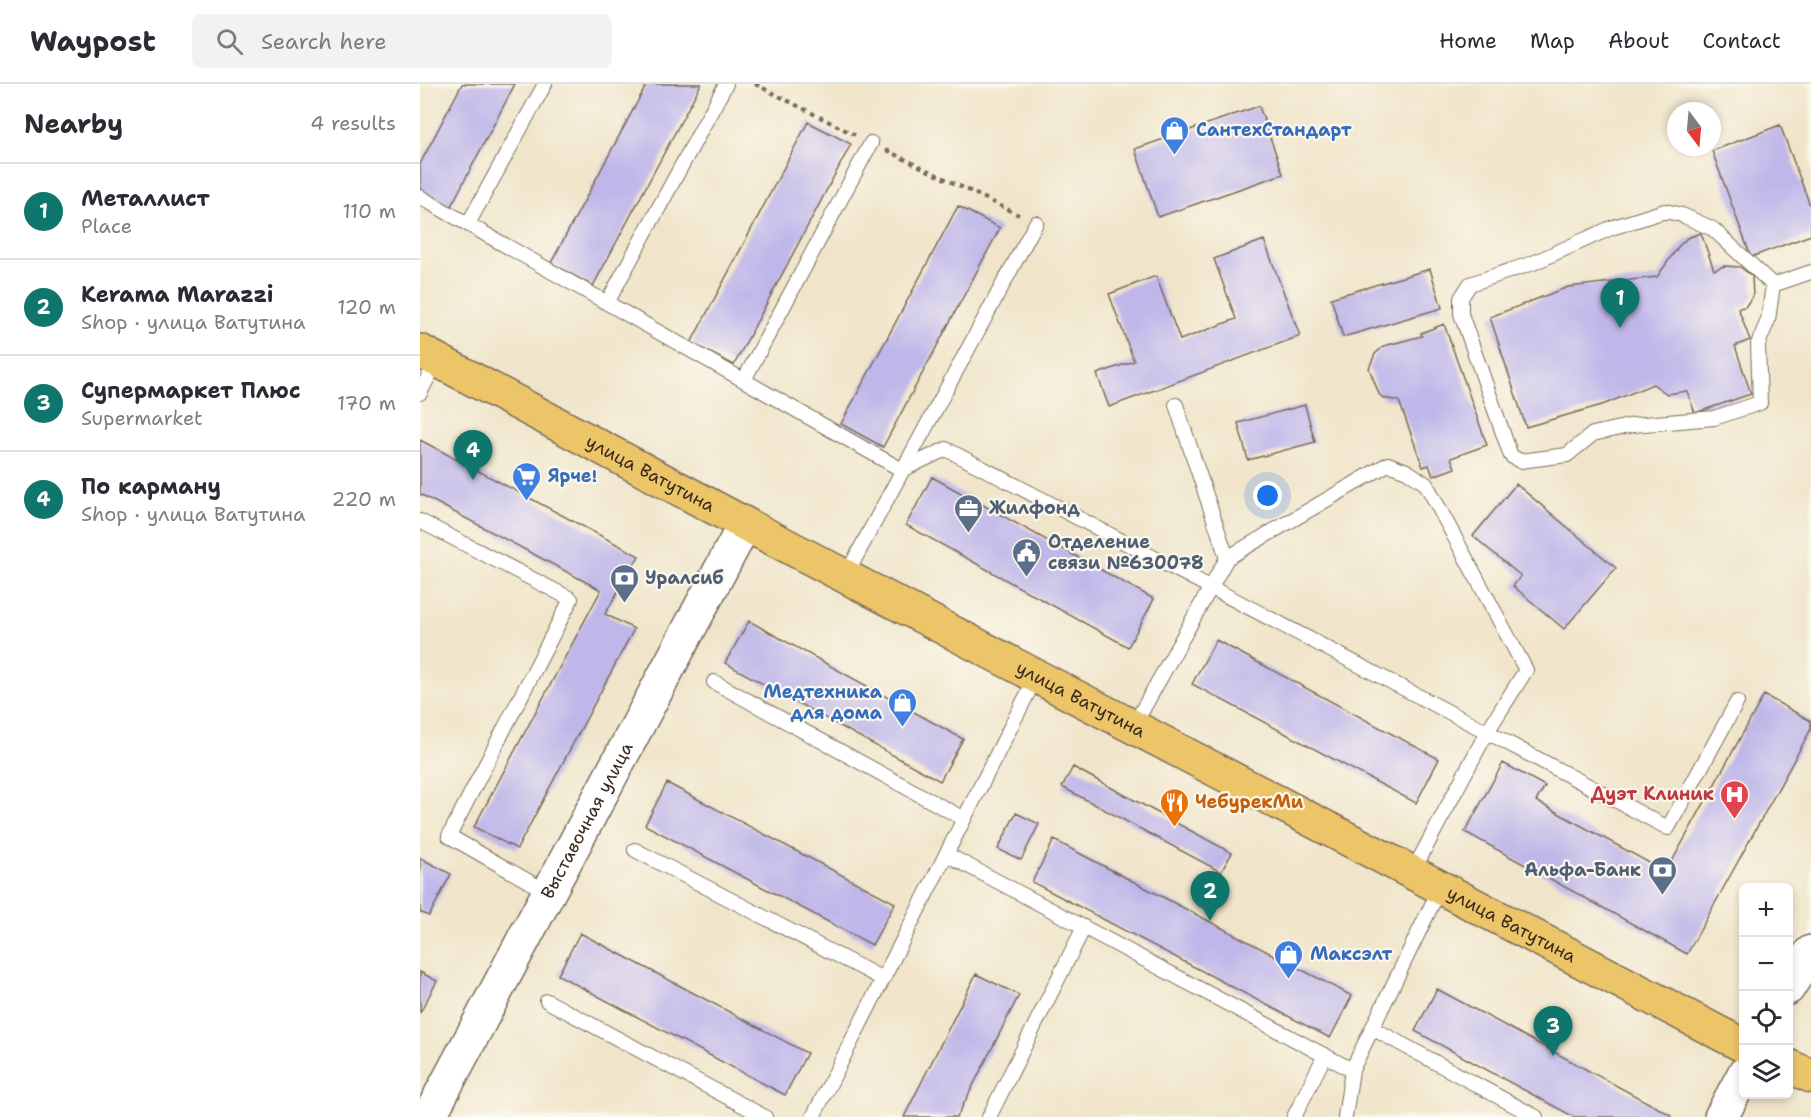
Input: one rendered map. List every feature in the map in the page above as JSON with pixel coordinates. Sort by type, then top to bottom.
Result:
[{"type":"main road","name":"улица Ватутина","points":[[428,355],[845,577],[1741,1045]]},
{"type":"main road","points":[[1793,1068],[1811,1076]]},
{"type":"street","name":"Выставочная улица","points":[[429,1117],[745,524]]},
{"type":"street","points":[[1793,980],[1811,952]]},
{"type":"street","points":[[1726,1116],[1739,1084]]},
{"type":"lane","points":[[468,224],[545,84]]},
{"type":"lane","points":[[607,303],[726,84]]},
{"type":"lane","points":[[744,380],[871,143]]},
{"type":"lane","points":[[420,197],[902,470]]},
{"type":"lane","points":[[1665,211],[1682,215],[1713,229],[1773,285],[1768,320],[1758,344],[1760,403],[1714,418],[1633,425],[1593,434],[1567,455],[1538,461],[1520,461],[1511,456],[1461,314],[1461,298],[1470,284],[1533,263],[1611,228],[1665,211]]},
{"type":"lane","points":[[845,577],[1036,224]]},
{"type":"lane","points":[[1773,285],[1811,272]]},
{"type":"lane","points":[[420,393],[428,355]]},
{"type":"lane","points":[[1176,405],[1227,558]]},
{"type":"lane","points":[[902,470],[946,449],[1668,828],[1737,702]]},
{"type":"lane","points":[[1133,728],[1227,558],[1388,464],[1407,471],[1426,484],[1526,670],[1487,732],[1426,881],[1372,1028],[1353,1070],[1350,1115]]},
{"type":"lane","points":[[420,521],[570,599],[448,836],[549,892]]},
{"type":"lane","points":[[813,1117],[1036,676]]},
{"type":"lane","points":[[714,682],[964,819]]},
{"type":"lane","points":[[635,850],[883,979]]},
{"type":"lane","points":[[946,854],[1353,1070]]},
{"type":"lane","points":[[989,1117],[1084,927]]},
{"type":"lane","points":[[547,1001],[765,1117]]},
{"type":"lane","points":[[1372,1028],[1536,1117]]},
{"type":"lane","points":[[1294,1117],[1325,1055]]},
{"type":"path","points":[[755,84],[1036,224]]},
{"type":"building","points":[[462,84],[515,84],[450,208],[420,192],[420,164]]},
{"type":"building","points":[[647,84],[701,84],[593,286],[551,263]]},
{"type":"building","points":[[1259,106],[1283,174],[1158,217],[1135,149]]},
{"type":"building","points":[[808,122],[851,144],[734,365],[691,343]]},
{"type":"building","points":[[1780,125],[1811,208],[1811,235],[1751,257],[1714,156],[1721,156],[1721,148]]},
{"type":"building","points":[[958,206],[1000,228],[883,447],[841,424]]},
{"type":"building","points":[[1701,233],[1714,270],[1724,266],[1740,267],[1752,276],[1753,296],[1745,307],[1738,308],[1750,340],[1735,346],[1751,394],[1695,413],[1687,391],[1667,394],[1653,384],[1605,404],[1526,427],[1490,317],[1568,287],[1657,277],[1687,238]]},
{"type":"building","points":[[1264,240],[1300,336],[1109,407],[1097,374],[1134,361],[1109,294],[1156,276],[1180,340],[1236,319],[1214,259]]},
{"type":"building","points":[[1430,269],[1442,308],[1343,337],[1331,298]]},
{"type":"building","points":[[1444,324],[1487,445],[1451,458],[1455,468],[1433,476],[1429,465],[1423,467],[1399,401],[1383,398],[1379,394],[1369,368],[1375,354],[1384,346],[1422,336],[1421,333]]},
{"type":"building","points":[[1305,405],[1315,442],[1248,460],[1238,423]]},
{"type":"building","points":[[420,440],[639,556],[605,614],[634,629],[517,849],[474,827],[601,590],[420,494]]},
{"type":"building","points":[[932,477],[1154,599],[1128,647],[906,525]]},
{"type":"building","points":[[1516,484],[1616,568],[1564,629],[1513,586],[1521,576],[1473,536]]},
{"type":"building","points":[[749,621],[963,739],[940,781],[725,663]]},
{"type":"building","points":[[1216,640],[1439,759],[1416,803],[1192,684]]},
{"type":"building","points":[[1764,695],[1811,721],[1811,729],[1687,954],[1465,832],[1503,763],[1545,786],[1536,801],[1666,872]]},
{"type":"building","points":[[1073,767],[1232,853],[1221,872],[1062,787]]},
{"type":"building","points":[[667,783],[895,903],[872,945],[645,825]]},
{"type":"building","points":[[1016,813],[1039,824],[1021,860],[998,849]]},
{"type":"building","points":[[1054,840],[1352,996],[1330,1038],[1032,882]]},
{"type":"building","points":[[420,858],[451,874],[429,916],[420,912]]},
{"type":"building","points":[[580,933],[807,1053],[785,1095],[558,975]]},
{"type":"building","points":[[420,972],[437,981],[420,1013]]},
{"type":"building","points":[[976,974],[1019,995],[957,1117],[904,1117]]},
{"type":"building","points":[[1437,989],[1671,1115],[1670,1117],[1574,1117],[1415,1031]]},
{"type":"place","name":"СантехСтандарт","points":[[1175,156]]},
{"type":"place","name":"Металлист","points":[[1620,328]]},
{"type":"place","name":"По карману","points":[[473,480]]},
{"type":"place","name":"Ярче!","points":[[527,502]]},
{"type":"place","name":"Жилфонд","points":[[968,534]]},
{"type":"place","name":"Отделение связи №630078","points":[[1027,578]]},
{"type":"place","name":"Уралсиб","points":[[624,604]]},
{"type":"place","name":"Медтехника для дома","points":[[903,728]]},
{"type":"place","name":"Дуэт Клиник","points":[[1735,820]]},
{"type":"place","name":"ЧебурекМи","points":[[1174,828]]},
{"type":"place","name":"Альфа-Банк","points":[[1662,896]]},
{"type":"place","name":"Kerama Marazzi","points":[[1210,921]]},
{"type":"place","name":"Максэлт","points":[[1289,980]]},
{"type":"place","name":"Супермаркет Плюс","points":[[1553,1056]]}]
